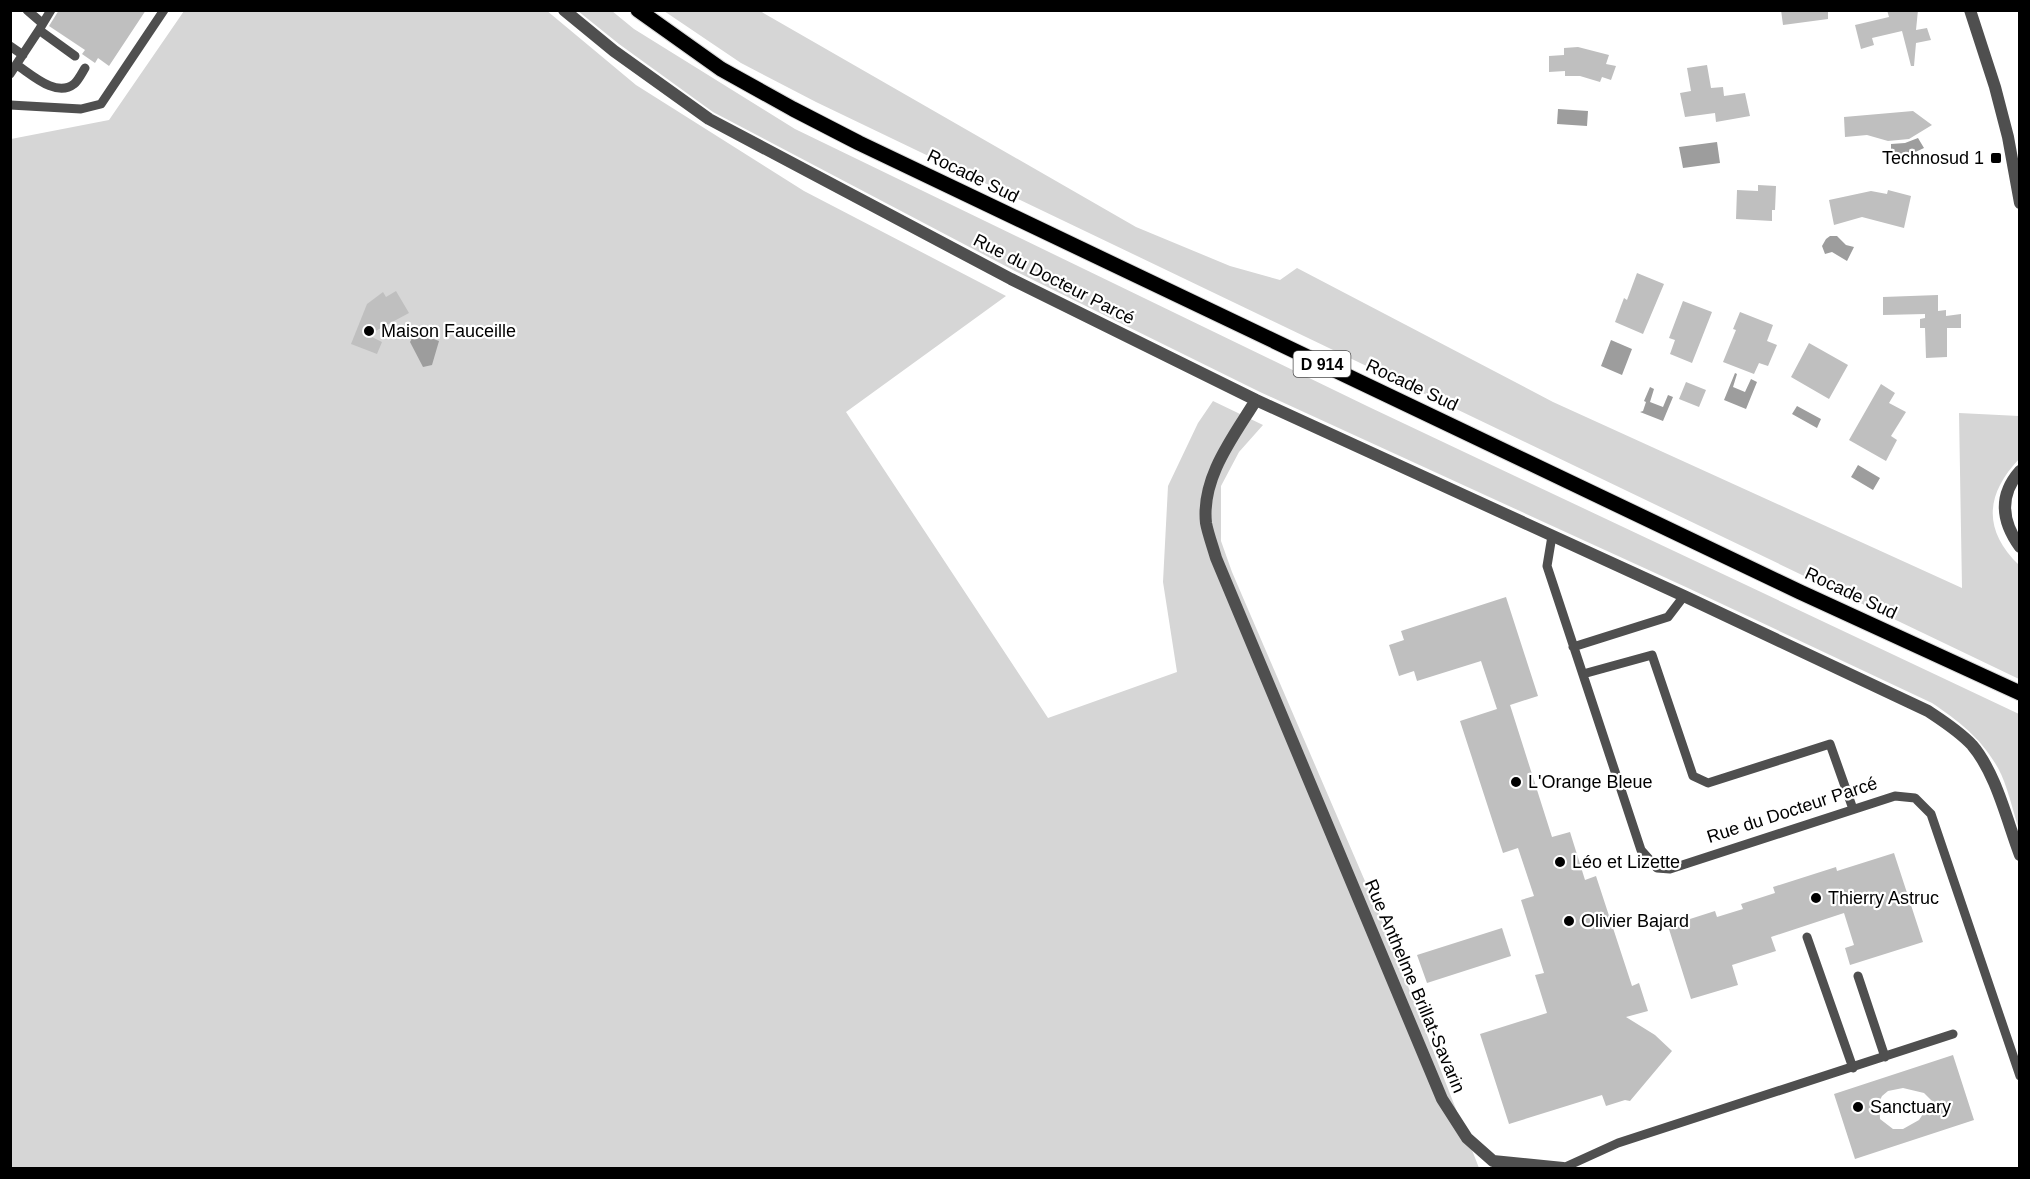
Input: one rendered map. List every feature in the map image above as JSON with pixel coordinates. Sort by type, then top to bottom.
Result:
[{"type":"main road","name":"Rocade Sud","points":[[638,10],[722,69],[859,143],[1768,576],[2019,693]]},
{"type":"street","name":"Rue du Docteur Parcé","points":[[564,10],[614,51],[709,119],[1011,279],[1256,400],[1684,596],[1928,711],[1955,729],[1972,746],[1991,774],[2019,855]]},
{"type":"street","points":[[1970,10],[1995,87],[2008,137],[2019,203]]},
{"type":"street","name":"Rue Anthelme Brillat-Savarin","points":[[1256,400],[1218,461],[1208,492],[1206,522],[1216,558],[1442,1099],[1467,1138],[1493,1161],[1563,1168]]},
{"type":"street","points":[[2019,471],[2006,496],[2005,514],[2010,532],[2019,547]]},
{"type":"lane","points":[[27,10],[41,27],[75,56]]},
{"type":"lane","points":[[10,74],[51,10]]},
{"type":"lane","points":[[12,103],[81,108],[101,104],[164,10]]},
{"type":"lane","points":[[10,46],[23,55]]},
{"type":"lane","points":[[17,65],[51,86],[63,89],[75,84],[85,68]]},
{"type":"lane","name":"Rue du Docteur Parcé","points":[[1552,536],[1547,566],[1641,850],[1657,868],[1670,869],[1895,796],[1915,798],[1931,814],[2019,1077]]},
{"type":"lane","points":[[1573,647],[1668,617],[1684,596]]},
{"type":"lane","points":[[1582,674],[1652,654],[1694,776],[1708,783],[1830,744],[1853,809]]},
{"type":"lane","points":[[1807,937],[1853,1068]]},
{"type":"lane","points":[[1858,976],[1885,1057]]},
{"type":"lane","name":"Rue Anthelme Brillat-Savarin","points":[[1563,1168],[1618,1143],[1953,1034]]},
{"type":"shaded area","points":[[546,10],[636,85],[804,191],[1006,296],[846,412],[1048,718],[1177,672],[1163,582],[1168,486],[1198,423],[1213,401],[1263,425],[1239,452],[1221,486],[1221,541],[1232,572],[1386,930],[1479,1168],[11,1168],[11,139],[109,120],[184,11]]},
{"type":"shaded area","points":[[578,11],[612,11],[634,29],[795,129],[1369,407],[2019,714],[2019,830],[2004,782],[1991,757],[1969,731],[1932,703],[1688,588],[1260,392],[1015,271],[713,112],[619,44]]},
{"type":"shaded area","points":[[664,11],[760,11],[1136,227],[1230,266],[1280,280],[1297,268],[1553,402],[1962,588],[1959,413],[2019,416],[2019,459],[2000,486],[1993,512],[1994,526],[1999,539],[2019,565],[2019,679],[816,102],[741,63]]},
{"type":"shaded area","points":[[1558,109],[1588,111],[1587,126],[1557,124]]},
{"type":"shaded area","points":[[1918,138],[1924,148],[1909,155],[1891,157],[1891,144],[1905,143]]},
{"type":"shaded area","points":[[1717,142],[1720,163],[1683,168],[1679,147]]},
{"type":"shaded area","points":[[1830,236],[1837,236],[1846,245],[1854,247],[1847,261],[1832,252],[1825,254],[1822,246]]},
{"type":"shaded area","points":[[415,332],[439,341],[432,365],[423,367],[410,342]]},
{"type":"shaded area","points":[[1611,340],[1632,349],[1622,375],[1601,366]]},
{"type":"shaded area","points":[[1735,373],[1737,374],[1733,387],[1745,392],[1751,379],[1757,382],[1746,409],[1724,400]]},
{"type":"shaded area","points":[[1650,387],[1654,389],[1650,402],[1663,407],[1668,395],[1673,397],[1663,421],[1640,412],[1643,411],[1646,402],[1644,401]]},
{"type":"shaded area","points":[[1797,406],[1821,419],[1817,428],[1792,414]]},
{"type":"shaded area","points":[[1858,465],[1880,478],[1873,490],[1851,477]]},
{"type":"building","points":[[59,10],[146,10],[109,66],[98,58],[95,63],[82,54],[85,50],[49,26]]},
{"type":"building","points":[[1781,10],[1828,10],[1828,19],[1783,25]]},
{"type":"building","points":[[1887,10],[1918,10],[1916,30],[1927,28],[1931,40],[1916,43],[1914,66],[1911,66],[1902,31],[1872,38],[1874,45],[1861,49],[1855,25],[1889,17]]},
{"type":"building","points":[[1578,47],[1609,55],[1606,64],[1616,66],[1611,80],[1602,77],[1600,82],[1580,76],[1565,76],[1565,71],[1549,72],[1549,56],[1564,55],[1564,48]]},
{"type":"building","points":[[1707,65],[1711,88],[1723,87],[1724,96],[1745,93],[1750,116],[1716,122],[1715,113],[1685,117],[1680,93],[1691,91],[1687,68]]},
{"type":"building","points":[[1913,111],[1932,125],[1909,139],[1888,141],[1867,135],[1845,137],[1844,117]]},
{"type":"building","points":[[1758,185],[1776,186],[1772,221],[1736,219],[1737,190],[1758,191]]},
{"type":"building","points":[[1888,190],[1911,196],[1904,228],[1862,217],[1834,225],[1829,200],[1871,191],[1887,194]]},
{"type":"building","points":[[1637,273],[1664,284],[1643,334],[1615,322],[1624,298],[1627,300]]},
{"type":"building","name":"Maison Fauceille","points":[[396,291],[409,313],[368,335],[382,342],[377,354],[351,344],[367,304],[383,292],[386,297]]},
{"type":"building","points":[[1938,295],[1938,311],[1946,310],[1946,316],[1961,314],[1961,328],[1947,328],[1947,357],[1926,358],[1925,328],[1920,328],[1920,319],[1925,318],[1925,314],[1883,315],[1883,297]]},
{"type":"building","points":[[1683,301],[1712,312],[1692,363],[1670,354],[1675,340],[1669,338]]},
{"type":"building","points":[[1740,312],[1773,325],[1767,341],[1777,345],[1768,366],[1759,363],[1754,374],[1723,362],[1736,330],[1733,329]]},
{"type":"building","points":[[1809,343],[1848,365],[1829,399],[1791,377]]},
{"type":"building","points":[[1686,382],[1706,390],[1699,407],[1679,399]]},
{"type":"building","points":[[1881,384],[1895,393],[1889,403],[1906,412],[1891,436],[1897,440],[1886,461],[1849,440]]},
{"type":"building","points":[[1506,597],[1538,696],[1510,705],[1552,837],[1570,832],[1585,880],[1596,876],[1632,986],[1639,983],[1648,1011],[1626,1017],[1655,1035],[1672,1051],[1630,1101],[1625,1100],[1606,1106],[1602,1095],[1509,1124],[1480,1034],[1547,1013],[1535,975],[1544,973],[1521,900],[1534,896],[1518,848],[1503,853],[1460,721],[1497,709],[1481,661],[1417,681],[1414,671],[1399,676],[1389,645],[1404,640],[1401,631]]},
{"type":"building","points":[[1894,853],[1923,942],[1850,965],[1845,948],[1854,945],[1844,913],[1771,937],[1776,951],[1732,965],[1738,985],[1691,999],[1668,926],[1715,911],[1717,917],[1743,909],[1741,904],[1775,893],[1773,887],[1836,867],[1837,871]]},
{"type":"building","points":[[1502,928],[1511,956],[1427,983],[1417,955]]},
{"type":"building","name":"Sanctuary","points":[[1953,1055],[1974,1120],[1855,1159],[1834,1094]],"holes":[[[1903,1088],[1924,1093],[1932,1101],[1919,1120],[1903,1129],[1893,1129],[1880,1119],[1879,1102],[1888,1091]]]},
{"type":"place","name":"Technosud 1","points":[[1996,158]]},
{"type":"place","name":"Maison Fauceille","points":[[369,331]]},
{"type":"place","name":"L'Orange Bleue","points":[[1516,782]]},
{"type":"place","name":"Léo et Lizette","points":[[1560,862]]},
{"type":"place","name":"Thierry Astruc","points":[[1816,898]]},
{"type":"place","name":"Olivier Bajard","points":[[1569,921]]},
{"type":"place","name":"Sanctuary","points":[[1858,1107]]}]
